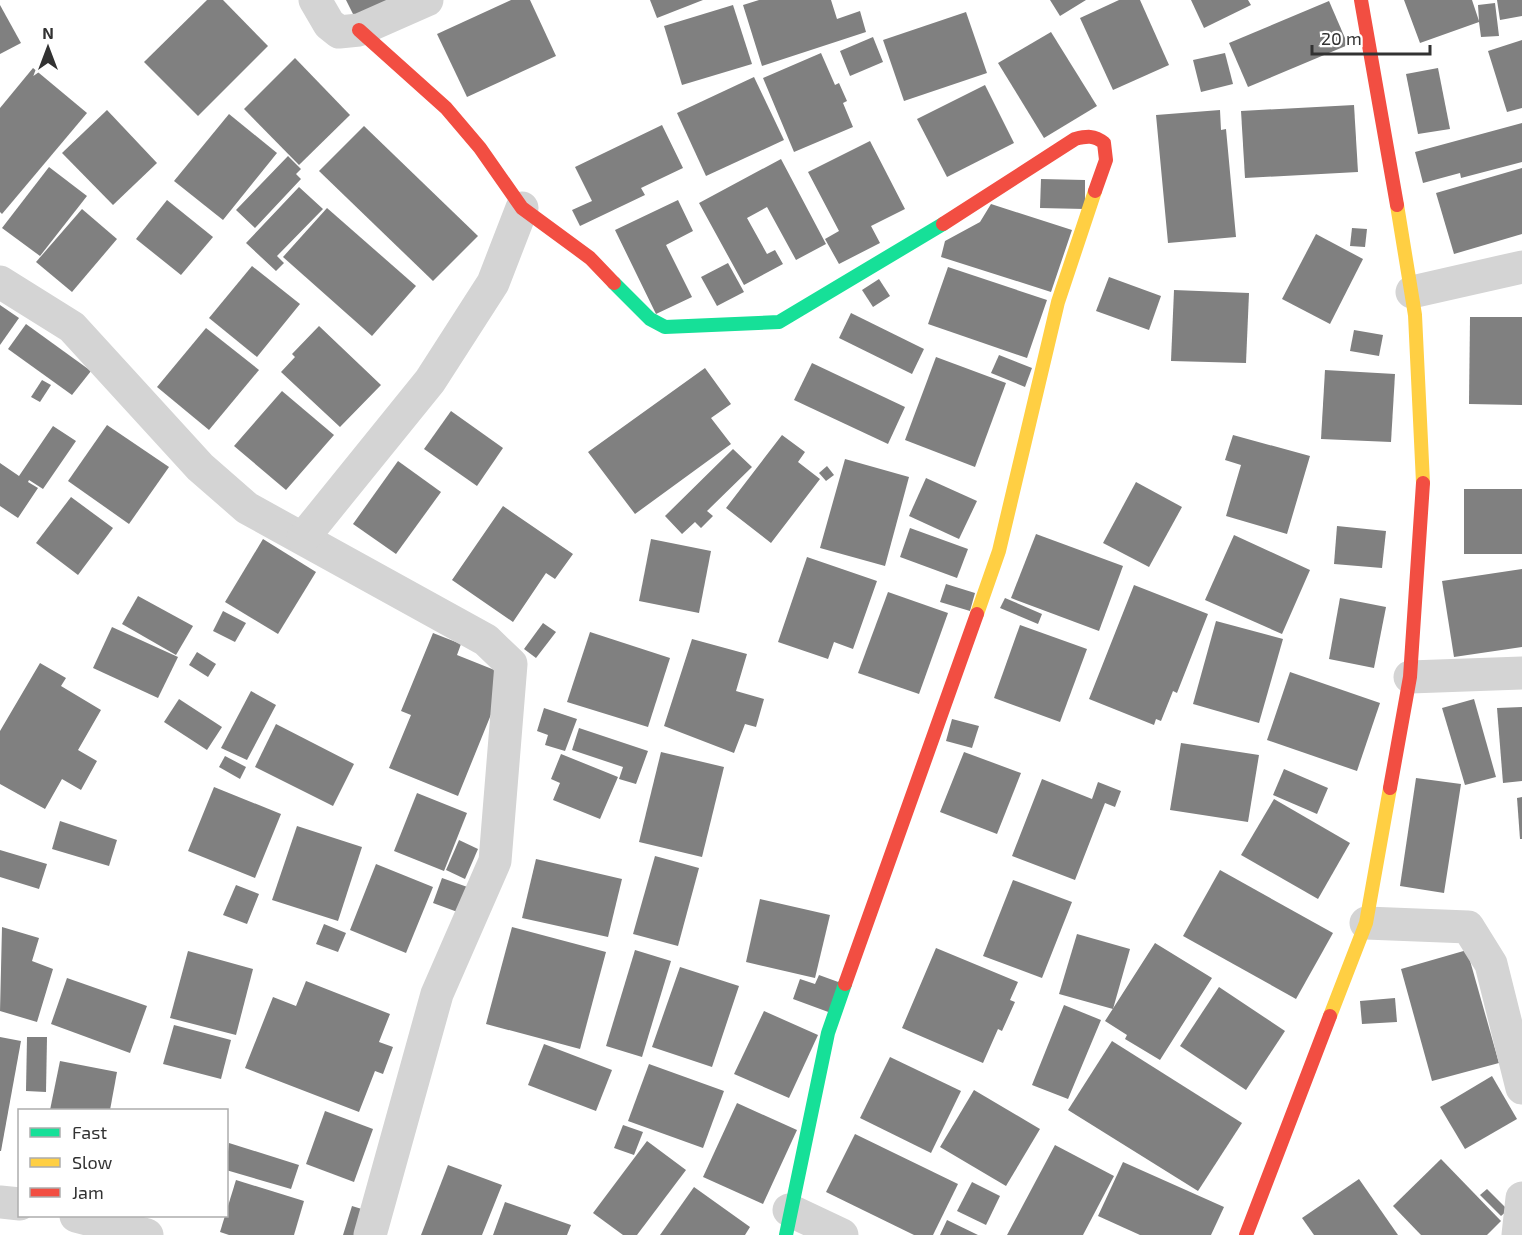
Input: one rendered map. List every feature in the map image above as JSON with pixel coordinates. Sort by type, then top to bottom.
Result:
[{"type":"street","points":[[315,0],[329,24],[339,32],[359,30],[427,0]]},
{"type":"street","points":[[1246,1235],[1366,923],[1410,677],[1424,494],[1412,292],[1361,0]]},
{"type":"street","points":[[359,30],[446,108],[480,148],[522,208],[590,258],[650,319],[665,327],[779,322],[967,209],[1075,139],[1088,135],[1096,136],[1104,143],[1106,160],[1058,302],[999,551],[828,1033],[787,1222],[842,1235]]},
{"type":"street","points":[[303,538],[430,381],[494,283],[522,208]]},
{"type":"street","points":[[1412,292],[1522,267]]},
{"type":"street","points":[[0,282],[72,327],[200,467],[247,508],[486,640],[511,664],[495,861],[436,994],[370,1235]]},
{"type":"street","points":[[1410,677],[1522,673]]},
{"type":"street","points":[[1366,923],[1468,927],[1491,964],[1522,1088]]},
{"type":"street","points":[[1518,1235],[1522,1198]]},
{"type":"street","points":[[0,1203],[18,1204]]},
{"type":"street","points":[[83,1217],[147,1235]]},
{"type":"building","points":[[207,0],[223,0],[268,46],[198,116],[144,62]]},
{"type":"building","points":[[346,0],[411,0],[359,26]]},
{"type":"building","points":[[511,0],[530,0],[556,56],[467,97],[437,34]]},
{"type":"building","points":[[650,0],[703,0],[657,18]]},
{"type":"building","points":[[759,0],[831,0],[837,19],[860,11],[866,32],[762,66],[743,5]]},
{"type":"building","points":[[1050,0],[1086,0],[1060,16]]},
{"type":"building","points":[[1119,0],[1140,0],[1169,65],[1113,90],[1080,18]]},
{"type":"building","points":[[1191,0],[1248,0],[1251,5],[1204,28]]},
{"type":"building","points":[[1404,0],[1472,0],[1479,21],[1478,5],[1495,3],[1499,36],[1481,37],[1479,22],[1420,43]]},
{"type":"building","points":[[1497,0],[1522,0],[1522,16],[1500,20]]},
{"type":"building","points":[[1329,1],[1348,45],[1248,87],[1229,43]]},
{"type":"building","points":[[0,5],[21,43],[0,54]]},
{"type":"building","points":[[733,5],[752,64],[682,85],[664,26]]},
{"type":"building","points":[[966,12],[987,73],[904,101],[883,40]]},
{"type":"building","points":[[1051,32],[1097,106],[1044,138],[998,63]]},
{"type":"building","points":[[873,37],[883,62],[850,76],[840,51]]},
{"type":"building","points":[[1522,40],[1522,108],[1507,112],[1488,51]]},
{"type":"building","points":[[821,53],[835,85],[839,83],[847,101],[843,103],[853,127],[794,152],[763,78]]},
{"type":"building","points":[[1225,53],[1233,84],[1201,92],[1193,60]]},
{"type":"building","points":[[295,58],[350,115],[299,165],[244,109]]},
{"type":"building","points":[[33,68],[87,113],[2,214],[0,212],[0,108]]},
{"type":"building","points":[[1438,68],[1450,129],[1418,134],[1406,74]]},
{"type":"building","points":[[754,77],[784,140],[706,176],[677,113]]},
{"type":"building","points":[[985,85],[1014,143],[947,177],[917,119]]},
{"type":"building","points":[[1354,105],[1358,172],[1245,178],[1241,111]]},
{"type":"building","points":[[107,110],[157,163],[113,205],[62,153]]},
{"type":"building","points":[[1220,110],[1221,130],[1226,129],[1236,237],[1168,243],[1156,115]]},
{"type":"building","points":[[229,114],[277,153],[223,220],[174,181]]},
{"type":"building","points":[[1522,123],[1522,162],[1461,178],[1460,173],[1423,183],[1415,152]]},
{"type":"building","points":[[662,125],[683,168],[641,188],[645,195],[580,226],[572,210],[592,201],[575,167]]},
{"type":"building","points":[[364,126],[478,236],[433,281],[319,171]]},
{"type":"building","points":[[870,141],[905,209],[871,226],[880,243],[839,264],[825,239],[839,231],[808,172]]},
{"type":"building","points":[[288,156],[301,169],[296,174],[301,179],[255,228],[236,210]]},
{"type":"building","points":[[781,159],[826,244],[796,260],[767,207],[747,218],[767,254],[775,250],[783,264],[744,285],[699,203]]},
{"type":"building","points":[[49,167],[87,196],[40,256],[2,228]]},
{"type":"building","points":[[1522,168],[1522,234],[1454,254],[1436,193]]},
{"type":"building","points":[[1041,179],[1085,180],[1085,209],[1040,208]]},
{"type":"building","points":[[299,187],[323,209],[277,256],[284,263],[276,271],[246,243]]},
{"type":"building","points":[[167,200],[213,237],[181,275],[136,239]]},
{"type":"building","points":[[678,200],[693,231],[666,245],[692,297],[656,314],[615,230]]},
{"type":"building","points":[[991,204],[1072,230],[1051,292],[941,257],[945,241],[980,222]]},
{"type":"building","points":[[327,208],[416,286],[372,336],[283,257]]},
{"type":"building","points":[[82,209],[117,239],[72,292],[36,262]]},
{"type":"building","points":[[1352,228],[1367,229],[1365,247],[1350,246]]},
{"type":"building","points":[[1316,234],[1363,259],[1330,324],[1282,299]]},
{"type":"building","points":[[728,263],[744,292],[717,306],[701,277]]},
{"type":"building","points":[[252,266],[300,304],[257,357],[209,318]]},
{"type":"building","points":[[948,267],[1047,300],[1027,358],[928,324]]},
{"type":"building","points":[[1109,277],[1161,296],[1149,330],[1096,311]]},
{"type":"building","points":[[879,279],[890,296],[873,307],[862,290]]},
{"type":"building","points":[[1174,290],[1249,293],[1246,363],[1171,361]]},
{"type":"building","points":[[0,305],[19,318],[0,345]]},
{"type":"building","points":[[851,313],[924,349],[912,374],[839,338]]},
{"type":"building","points":[[1470,317],[1522,317],[1522,405],[1469,404]]},
{"type":"building","points":[[26,324],[91,371],[72,395],[8,349]]},
{"type":"building","points":[[319,326],[381,385],[340,427],[281,372],[295,357],[292,354]]},
{"type":"building","points":[[206,328],[259,370],[209,430],[157,387]]},
{"type":"building","points":[[1354,330],[1383,335],[1379,356],[1350,351]]},
{"type":"building","points":[[999,355],[1032,368],[1025,387],[991,373]]},
{"type":"building","points":[[936,357],[1006,383],[975,467],[905,440]]},
{"type":"building","points":[[812,363],[905,407],[888,444],[794,400]]},
{"type":"building","points":[[705,368],[731,404],[711,418],[731,444],[635,514],[588,452]]},
{"type":"building","points":[[1325,370],[1395,374],[1391,442],[1321,439]]},
{"type":"building","points":[[42,380],[51,385],[40,402],[31,397]]},
{"type":"building","points":[[282,391],[334,435],[286,490],[234,446]]},
{"type":"building","points":[[451,411],[503,448],[477,486],[424,449]]},
{"type":"building","points":[[107,425],[169,467],[129,524],[68,481]]},
{"type":"building","points":[[53,426],[76,441],[43,489],[29,480],[28,482],[38,488],[18,518],[0,506],[0,463],[19,476]]},
{"type":"building","points":[[782,435],[805,452],[798,462],[820,479],[771,543],[726,508]]},
{"type":"building","points":[[1233,435],[1310,456],[1287,534],[1226,516],[1241,465],[1225,460]]},
{"type":"building","points":[[733,449],[752,467],[707,511],[713,516],[701,528],[695,522],[682,534],[665,516]]},
{"type":"building","points":[[845,459],[909,477],[885,566],[820,548]]},
{"type":"building","points":[[398,461],[441,492],[396,554],[353,524]]},
{"type":"building","points":[[827,466],[834,475],[826,481],[819,473]]},
{"type":"building","points":[[926,478],[977,501],[959,539],[909,516]]},
{"type":"building","points":[[1136,482],[1182,507],[1149,567],[1103,543]]},
{"type":"building","points":[[1464,489],[1522,489],[1522,554],[1464,554]]},
{"type":"building","points":[[71,497],[113,528],[78,575],[36,543]]},
{"type":"building","points":[[503,506],[573,554],[555,579],[546,573],[513,622],[452,580]]},
{"type":"building","points":[[1337,526],[1386,531],[1382,568],[1334,564]]},
{"type":"building","points":[[910,528],[968,549],[957,578],[900,557]]},
{"type":"building","points":[[1036,534],[1123,566],[1099,631],[1011,598]]},
{"type":"building","points":[[1234,535],[1310,570],[1282,634],[1205,600]]},
{"type":"building","points":[[263,539],[316,572],[278,634],[225,602]]},
{"type":"building","points":[[651,539],[711,551],[699,613],[639,601]]},
{"type":"building","points":[[807,557],[877,581],[853,649],[834,642],[828,659],[778,642]]},
{"type":"building","points":[[1522,569],[1522,647],[1454,657],[1442,581]]},
{"type":"building","points":[[946,584],[975,593],[970,611],[940,602]]},
{"type":"building","points":[[1134,585],[1208,614],[1177,693],[1173,691],[1161,721],[1156,719],[1154,725],[1089,699]]},
{"type":"building","points":[[888,592],[948,613],[919,694],[858,673]]},
{"type":"building","points":[[138,596],[193,626],[176,655],[122,624]]},
{"type":"building","points":[[1005,598],[1042,614],[1038,624],[1000,608]]},
{"type":"building","points":[[1340,598],[1386,607],[1374,668],[1329,659]]},
{"type":"building","points":[[223,611],[246,623],[235,642],[213,631]]},
{"type":"building","points":[[1216,621],[1283,639],[1259,723],[1193,704]]},
{"type":"building","points":[[543,623],[556,632],[536,658],[524,649]]},
{"type":"building","points":[[1020,625],[1087,649],[1060,722],[994,698]]},
{"type":"building","points":[[112,627],[178,657],[158,698],[93,668]]},
{"type":"building","points":[[590,632],[670,658],[648,727],[567,702]]},
{"type":"building","points":[[433,633],[461,644],[457,655],[507,675],[458,796],[389,768],[411,715],[401,711]]},
{"type":"building","points":[[692,639],[747,654],[736,691],[764,699],[756,727],[745,724],[734,753],[664,726]]},
{"type":"building","points":[[197,652],[216,664],[208,677],[189,665]]},
{"type":"building","points":[[40,663],[66,678],[61,686],[101,710],[78,750],[97,761],[81,790],[62,779],[45,809],[0,784],[0,731]]},
{"type":"building","points":[[1290,672],[1380,703],[1357,771],[1267,740]]},
{"type":"building","points":[[251,691],[276,705],[247,760],[221,748]]},
{"type":"building","points":[[179,699],[222,727],[207,750],[164,722]]},
{"type":"building","points":[[1474,699],[1496,777],[1465,785],[1442,708]]},
{"type":"building","points":[[1522,707],[1522,781],[1503,783],[1497,708]]},
{"type":"building","points":[[544,708],[577,719],[565,751],[545,745],[548,735],[537,731]]},
{"type":"building","points":[[952,719],[979,726],[972,748],[946,741]]},
{"type":"building","points":[[276,724],[354,764],[333,806],[255,767]]},
{"type":"building","points":[[579,728],[648,751],[636,784],[619,779],[623,767],[572,750]]},
{"type":"building","points":[[1181,743],[1259,755],[1248,822],[1170,810]]},
{"type":"building","points":[[661,752],[724,767],[702,857],[639,842]]},
{"type":"building","points":[[964,752],[1021,773],[997,834],[940,812]]},
{"type":"building","points":[[561,754],[618,777],[600,819],[553,800],[560,783],[551,779]]},
{"type":"building","points":[[225,756],[246,767],[240,779],[219,767]]},
{"type":"building","points":[[1284,769],[1328,788],[1317,814],[1273,795]]},
{"type":"building","points":[[1416,778],[1461,784],[1444,893],[1400,886]]},
{"type":"building","points":[[1042,779],[1092,799],[1098,782],[1121,791],[1115,807],[1105,803],[1075,880],[1012,856]]},
{"type":"building","points":[[214,787],[281,814],[255,878],[188,851]]},
{"type":"building","points":[[417,793],[467,813],[444,871],[394,851]]},
{"type":"building","points":[[1522,797],[1522,839],[1520,839],[1517,798]]},
{"type":"building","points":[[1274,799],[1350,843],[1318,899],[1241,855]]},
{"type":"building","points":[[60,821],[117,840],[109,866],[52,849]]},
{"type":"building","points":[[297,826],[362,847],[338,921],[272,900]]},
{"type":"building","points":[[459,840],[478,849],[465,879],[446,870]]},
{"type":"building","points":[[0,850],[47,864],[39,889],[0,877]]},
{"type":"building","points":[[655,856],[699,868],[678,946],[633,934]]},
{"type":"building","points":[[536,859],[622,879],[608,937],[522,918]]},
{"type":"building","points":[[376,864],[433,887],[406,953],[350,930]]},
{"type":"building","points":[[1220,870],[1333,933],[1296,999],[1183,936]]},
{"type":"building","points":[[442,878],[473,889],[463,914],[433,903]]},
{"type":"building","points":[[1013,880],[1072,902],[1042,978],[983,956]]},
{"type":"building","points":[[236,885],[259,894],[247,924],[223,915]]},
{"type":"building","points":[[760,899],[830,915],[815,978],[746,962]]},
{"type":"building","points":[[324,924],[346,933],[338,952],[316,944]]},
{"type":"building","points":[[2,927],[39,938],[32,961],[53,969],[37,1022],[0,1011]]},
{"type":"building","points":[[512,927],[606,952],[580,1049],[486,1024]]},
{"type":"building","points":[[1077,934],[1130,949],[1113,1009],[1059,994]]},
{"type":"building","points":[[1155,943],[1212,978],[1160,1060],[1125,1039],[1127,1035],[1105,1021]]},
{"type":"building","points":[[936,948],[1018,982],[1010,1000],[1015,1002],[1002,1031],[998,1029],[983,1063],[902,1028]]},
{"type":"building","points":[[635,950],[671,961],[642,1057],[606,1046]]},
{"type":"building","points":[[1467,950],[1499,1063],[1432,1081],[1401,969]]},
{"type":"building","points":[[188,951],[253,969],[236,1035],[170,1018]]},
{"type":"building","points":[[680,967],[739,986],[712,1067],[652,1047]]},
{"type":"building","points":[[819,975],[841,983],[831,1013],[793,999],[800,979],[815,984]]},
{"type":"building","points":[[67,978],[147,1006],[130,1053],[51,1024]]},
{"type":"building","points":[[306,981],[390,1014],[379,1042],[393,1047],[383,1074],[375,1071],[359,1112],[245,1068],[273,997],[296,1006]]},
{"type":"building","points":[[1219,987],[1285,1031],[1246,1090],[1180,1046]]},
{"type":"building","points":[[1395,998],[1397,1022],[1362,1024],[1360,1001]]},
{"type":"building","points":[[1064,1005],[1101,1020],[1068,1099],[1032,1085]]},
{"type":"building","points":[[764,1011],[818,1035],[789,1098],[734,1074]]},
{"type":"building","points":[[174,1025],[231,1040],[221,1079],[163,1064]]},
{"type":"building","points":[[0,1037],[21,1041],[1,1151],[0,1151]]},
{"type":"building","points":[[27,1037],[47,1037],[46,1092],[26,1091]]},
{"type":"building","points":[[1112,1041],[1242,1123],[1198,1191],[1068,1110]]},
{"type":"building","points":[[544,1044],[612,1070],[596,1111],[528,1085]]},
{"type":"building","points":[[890,1057],[961,1091],[931,1153],[860,1118]]},
{"type":"building","points":[[60,1061],[117,1072],[110,1109],[50,1109]]},
{"type":"building","points":[[649,1064],[724,1091],[703,1148],[628,1121]]},
{"type":"building","points":[[1492,1076],[1517,1119],[1465,1149],[1440,1107]]},
{"type":"building","points":[[974,1090],[1040,1129],[1006,1186],[940,1147]]},
{"type":"building","points":[[737,1103],[797,1130],[763,1204],[703,1177]]},
{"type":"building","points":[[325,1111],[373,1129],[354,1182],[306,1164]]},
{"type":"building","points":[[623,1125],[643,1132],[634,1155],[614,1148]]},
{"type":"building","points":[[855,1134],[958,1184],[933,1235],[914,1235],[826,1192]]},
{"type":"building","points":[[647,1141],[686,1170],[637,1235],[623,1235],[593,1213]]},
{"type":"building","points":[[229,1143],[299,1165],[291,1189],[228,1171]]},
{"type":"building","points":[[1055,1145],[1114,1176],[1083,1235],[1007,1235]]},
{"type":"building","points":[[1441,1159],[1501,1221],[1487,1235],[1421,1235],[1393,1206]]},
{"type":"building","points":[[1123,1162],[1224,1207],[1211,1235],[1140,1235],[1098,1216]]},
{"type":"building","points":[[448,1165],[502,1185],[482,1235],[421,1235]]},
{"type":"building","points":[[1359,1179],[1398,1235],[1314,1235],[1302,1218]]},
{"type":"building","points":[[236,1180],[304,1201],[294,1235],[229,1235],[220,1232],[225,1217],[228,1217],[228,1206]]},
{"type":"building","points":[[972,1182],[1000,1196],[986,1225],[957,1211]]},
{"type":"building","points":[[694,1187],[750,1227],[745,1235],[660,1235]]},
{"type":"building","points":[[1487,1189],[1508,1210],[1501,1216],[1480,1195]]},
{"type":"building","points":[[505,1202],[571,1225],[567,1235],[493,1235]]},
{"type":"building","points":[[352,1206],[365,1210],[358,1235],[343,1235]]},
{"type":"building","points":[[947,1220],[978,1235],[940,1235]]},
{"type":"traffic: fast","points":[[614,283],[650,319],[665,327],[779,322],[943,224]]},
{"type":"traffic: fast","points":[[786,1235],[828,1033],[845,984]]},
{"type":"traffic: slow","points":[[977,614],[999,551],[1058,302],[1095,191]]},
{"type":"traffic: slow","points":[[1397,205],[1415,315],[1423,483]]},
{"type":"traffic: slow","points":[[1330,1016],[1366,923],[1390,788]]},
{"type":"traffic: jam","points":[[1361,0],[1397,205]]},
{"type":"traffic: jam","points":[[359,30],[446,108],[480,148],[522,208],[590,258],[614,283]]},
{"type":"traffic: jam","points":[[943,224],[1079,138],[1094,137],[1104,143],[1106,160],[1095,191]]},
{"type":"traffic: jam","points":[[1390,788],[1410,677],[1423,483]]},
{"type":"traffic: jam","points":[[845,984],[977,614]]},
{"type":"traffic: jam","points":[[1246,1235],[1330,1016]]}]
